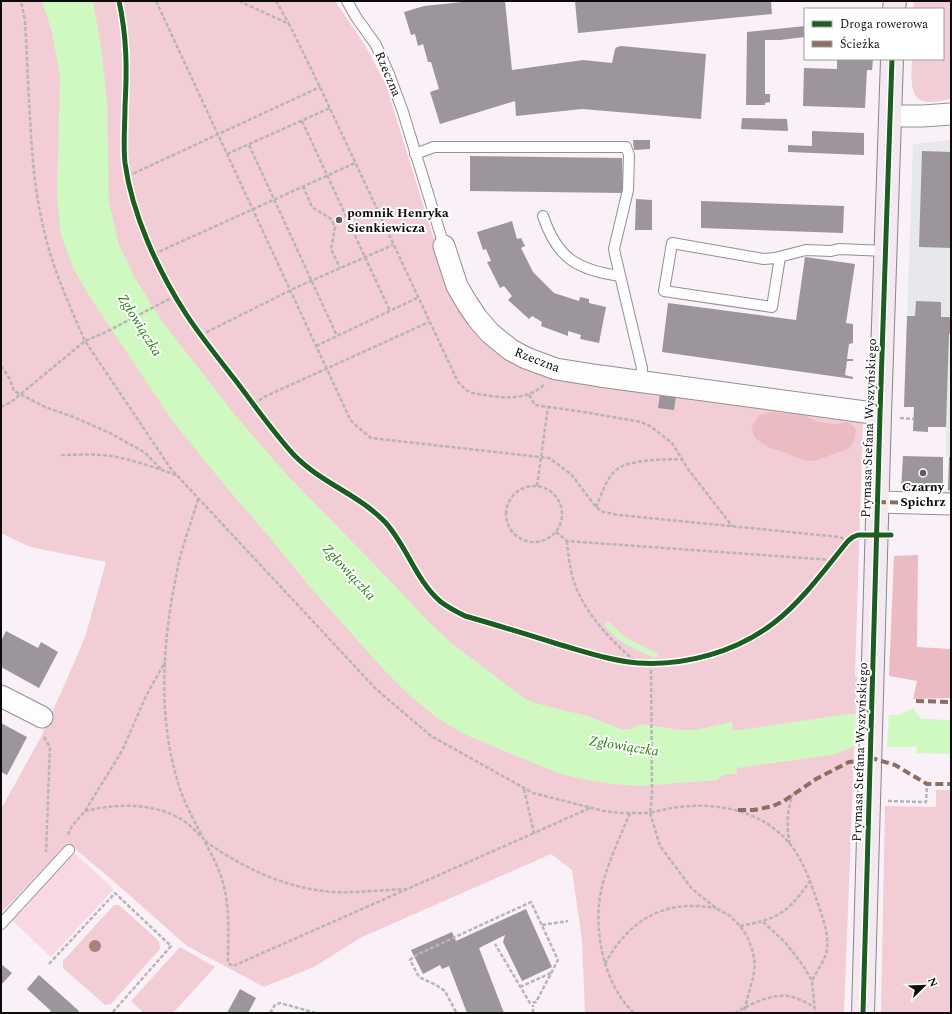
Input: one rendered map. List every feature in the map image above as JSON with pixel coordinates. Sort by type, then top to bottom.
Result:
[{"type":"main road","name":"Prymasa Stefana Wyszyńskiego","points":[[863,1013],[876,798],[872,677],[892,60]]},
{"type":"street","points":[[890,116],[951,114]]},
{"type":"street","name":"Rzeczna","points":[[444,246],[457,286],[477,318],[490,333],[511,350],[526,358],[556,369],[880,414]]},
{"type":"street","points":[[878,502],[951,504]]},
{"type":"street","points":[[1,696],[41,725]]},
{"type":"lane","name":"Rzeczna","points":[[347,1],[356,17],[376,45],[389,74],[403,112],[444,246]]},
{"type":"lane","points":[[415,154],[434,147],[626,147],[629,155],[628,190],[614,249],[642,368],[641,382]]},
{"type":"lane","points":[[542,216],[553,241],[568,258],[581,267],[597,272],[620,276]]},
{"type":"lane","points":[[780,257],[772,308],[664,291],[672,243],[764,259],[780,257],[806,250],[831,252],[839,249],[886,251]]},
{"type":"lane","points":[[1,924],[69,850]]},
{"type":"path","points":[[21,1],[25,21],[35,183],[50,253],[65,294],[85,341],[171,469],[376,689],[430,736],[532,793],[591,808],[620,813],[650,813],[665,808],[687,805],[714,806],[738,810],[772,827],[790,844],[801,862],[810,881],[828,935],[826,954],[812,981]]},
{"type":"path","points":[[156,1],[350,419],[371,438],[549,458],[571,474],[596,507],[603,512],[619,515],[840,537],[848,541]]},
{"type":"path","points":[[239,1],[289,24]]},
{"type":"path","points":[[276,1],[320,87],[417,298],[458,382],[466,390],[472,393],[517,398],[529,395],[538,390],[548,382],[556,369]]},
{"type":"path","points":[[128,176],[320,87]]},
{"type":"path","points":[[227,154],[330,108]]},
{"type":"path","points":[[302,121],[390,311]]},
{"type":"path","points":[[249,145],[337,336]]},
{"type":"path","points":[[154,254],[302,186],[356,163]]},
{"type":"path","points":[[302,186],[312,207],[331,219],[335,227],[331,249],[340,268]]},
{"type":"path","points":[[201,335],[290,290],[393,245]]},
{"type":"path","points":[[1,407],[12,402],[85,341],[106,332],[175,296]]},
{"type":"path","points":[[316,346],[417,298]]},
{"type":"path","points":[[254,404],[264,397],[429,322]]},
{"type":"path","points":[[1,366],[10,379],[14,390],[45,407],[110,433],[144,452],[162,470]]},
{"type":"path","points":[[529,395],[535,405],[641,422],[650,426],[672,443],[682,459],[732,526]]},
{"type":"path","points":[[537,486],[548,407]]},
{"type":"path","points":[[904,418],[914,419]]},
{"type":"path","points":[[61,455],[91,454],[115,456],[146,464],[176,475]]},
{"type":"path","points":[[596,507],[608,480],[618,469],[632,463],[682,459]]},
{"type":"path","points":[[537,486],[547,489],[555,495],[560,504],[562,513],[561,523],[556,532],[547,539],[536,542],[525,540],[515,534],[509,525],[506,514],[509,502],[516,493],[526,488],[537,486]]},
{"type":"path","points":[[198,499],[179,561],[167,630],[164,690],[165,724],[179,786],[188,810],[219,872],[224,890],[229,923],[228,963],[233,966],[591,808]]},
{"type":"path","points":[[556,532],[567,541],[832,560]]},
{"type":"path","points":[[567,541],[568,559],[572,576],[587,608],[602,629],[637,663]]},
{"type":"path","points":[[65,838],[72,826],[85,811],[122,751],[146,696],[166,660]]},
{"type":"path","points":[[651,664],[652,795],[650,813],[660,846],[692,889],[716,908],[730,916],[740,926],[751,944],[754,965],[753,978],[745,1007],[745,1013]]},
{"type":"path","points":[[41,725],[50,747],[46,857],[52,852]]},
{"type":"path","points":[[876,798],[926,802],[927,784]]},
{"type":"path","points":[[524,788],[534,833]]},
{"type":"path","points":[[790,844],[787,832],[787,818],[793,794]]},
{"type":"path","points":[[85,811],[102,807],[119,806],[151,808],[171,814],[188,824],[204,840],[225,855],[275,880],[305,888],[333,892],[408,889]]},
{"type":"path","points":[[630,813],[605,875],[601,890],[599,922],[600,937],[609,977],[626,1006],[634,1013]]},
{"type":"path","points":[[740,926],[762,922],[782,913],[799,897],[810,881]]},
{"type":"path","points":[[49,964],[115,893],[171,946],[112,1013]]},
{"type":"path","points":[[456,1012],[445,991],[436,984],[419,976],[410,960],[414,956],[532,902],[558,960],[536,1002],[530,1003],[495,944]]},
{"type":"path","points":[[605,964],[628,931],[650,915],[676,907],[696,906],[716,908]]},
{"type":"path","points":[[542,925],[568,921]]},
{"type":"path","points":[[762,922],[785,942],[804,967],[812,981],[815,1013]]},
{"type":"path","points":[[520,987],[552,973]]},
{"type":"path","points":[[735,1013],[745,1007],[774,997],[788,996],[802,1000],[814,1008]]},
{"type":"path","points":[[270,1013],[275,1005],[280,1003],[316,1013]]},
{"type":"path","points":[[533,1005],[533,1013]]},
{"type":"shaded area","points":[[1,1],[335,1],[365,45],[386,85],[445,275],[505,353],[863,422],[855,676],[857,677],[844,1013],[585,1013],[582,941],[572,870],[551,854],[360,938],[314,967],[264,987],[187,946],[68,843],[1,913],[1,809],[41,737],[75,661],[86,634],[106,562],[30,547],[1,533]]},
{"type":"shaded area","points":[[914,1],[951,1],[951,99],[932,102],[922,101],[914,92],[912,86],[912,60],[944,60],[944,8],[914,8]]},
{"type":"shaded area","points":[[951,140],[951,491],[948,490],[949,457],[946,457],[946,408],[904,407],[913,144]]},
{"type":"shaded area","points":[[773,412],[804,415],[818,422],[834,424],[848,422],[856,429],[854,441],[848,449],[814,461],[803,460],[769,448],[755,438],[751,428],[759,415]]},
{"type":"shaded area","points":[[918,555],[917,647],[951,649],[951,698],[913,699],[917,681],[889,676],[894,556]]},
{"type":"shaded area","points":[[936,790],[951,790],[951,1013],[881,1013],[885,806],[936,807]]},
{"type":"shaded area","points":[[74,853],[114,889],[51,957],[12,920]]},
{"type":"shaded area","points":[[114,905],[119,905],[159,941],[160,949],[111,1004],[105,1005],[63,968],[63,961]]},
{"type":"shaded area","points":[[180,947],[215,967],[173,1013],[144,1013],[131,1001]]},
{"type":"water","name":"Zgłowiączka","points":[[42,1],[93,1],[101,47],[107,100],[109,202],[119,245],[135,278],[161,320],[235,415],[288,476],[449,641],[527,700],[588,716],[621,729],[629,729],[641,724],[680,730],[695,730],[732,722],[733,731],[847,714],[900,715],[913,708],[921,719],[951,720],[951,754],[916,753],[917,747],[853,747],[832,755],[737,768],[737,774],[723,775],[717,780],[641,786],[613,784],[560,774],[466,735],[437,718],[407,693],[385,671],[310,587],[222,482],[171,419],[90,297],[74,270],[61,235],[57,197],[60,77],[52,32]]},
{"type":"pier","points":[[856,712],[889,713],[887,749],[855,749]]},
{"type":"building","points":[[472,1],[505,1],[512,70],[583,60],[612,63],[615,49],[621,46],[706,54],[701,119],[582,109],[516,116],[515,101],[440,124],[430,92],[439,89],[431,62],[428,62],[423,44],[418,46],[415,34],[411,35],[404,12],[424,6]]},
{"type":"building","points":[[575,1],[771,1],[772,14],[578,33]]},
{"type":"building","points":[[804,26],[804,37],[765,40],[765,94],[770,94],[770,102],[765,103],[765,105],[746,105],[747,32]]},
{"type":"building","points":[[837,60],[873,60],[872,70],[867,70],[865,108],[803,106],[804,68],[837,69]]},
{"type":"building","points":[[742,118],[787,119],[788,131],[741,129]]},
{"type":"building","points":[[812,131],[864,133],[864,155],[788,152],[788,145],[812,146]]},
{"type":"building","points":[[633,140],[650,140],[650,149],[634,150]]},
{"type":"building","points":[[922,151],[951,152],[951,248],[919,247]]},
{"type":"building","points":[[470,156],[622,158],[623,193],[470,191]]},
{"type":"building","points":[[636,199],[652,200],[652,230],[635,230]]},
{"type":"building","points":[[701,201],[844,206],[843,233],[701,228]]},
{"type":"building","points":[[512,221],[517,239],[521,238],[525,246],[521,248],[533,272],[554,293],[579,301],[580,297],[589,299],[589,303],[606,307],[599,343],[580,339],[581,335],[568,331],[568,336],[541,326],[542,322],[532,316],[529,319],[508,300],[512,296],[504,286],[500,288],[487,262],[491,261],[486,249],[483,250],[477,232]]},
{"type":"building","points":[[805,257],[855,264],[846,323],[853,324],[853,343],[849,344],[847,359],[853,359],[853,361],[847,361],[845,375],[853,377],[853,379],[662,352],[668,303],[796,320]]},
{"type":"building","points":[[916,301],[941,302],[941,317],[951,317],[951,334],[949,334],[946,427],[928,427],[928,432],[913,431],[914,407],[904,407],[907,316],[915,316]]},
{"type":"building","points":[[660,394],[676,396],[674,410],[658,408]]},
{"type":"building","name":"Czarny Spichrz","points":[[903,456],[943,457],[943,491],[901,490]]},
{"type":"building","points":[[949,457],[951,457],[951,491],[948,490]]},
{"type":"building","points":[[6,631],[38,648],[41,642],[58,652],[39,688],[1,667],[1,641]]},
{"type":"building","points":[[1,723],[27,737],[7,775],[1,772]]},
{"type":"building","points":[[526,909],[552,967],[522,981],[503,942],[505,935],[479,948],[504,1013],[467,1013],[449,966],[442,969],[440,965],[423,974],[411,950],[452,932],[456,941]]},
{"type":"building","points":[[1,964],[12,973],[1,985]]},
{"type":"building","points":[[39,975],[79,1011],[78,1013],[49,1013],[51,1011],[27,989]]},
{"type":"building","points":[[240,989],[256,998],[248,1013],[227,1013]]},
{"type":"waterway","points":[[608,625],[624,640],[655,655]]},
{"type":"marked path","points":[[878,502],[951,504]]},
{"type":"marked path","points":[[916,701],[951,702]]},
{"type":"marked path","points":[[738,810],[754,810],[773,806],[784,801],[816,779],[849,762],[875,759],[895,765],[927,784],[951,784]]},
{"type":"cycle path","points":[[119,1],[124,28],[126,54],[125,163],[128,182],[140,222],[156,261],[186,314],[264,419],[286,446],[305,465],[363,504],[385,522],[400,542],[418,574],[432,594],[441,602],[465,616],[599,656],[638,663],[674,662],[710,655],[727,649],[760,632],[775,622],[795,604],[853,537],[858,535],[891,535]]},
{"type":"cycle path","points":[[863,1013],[880,414],[892,60]]},
{"type":"place","name":"pomnik Henryka Sienkiewicza","points":[[339,220]]},
{"type":"place","name":"Czarny Spichrz","points":[[923,473]]}]
